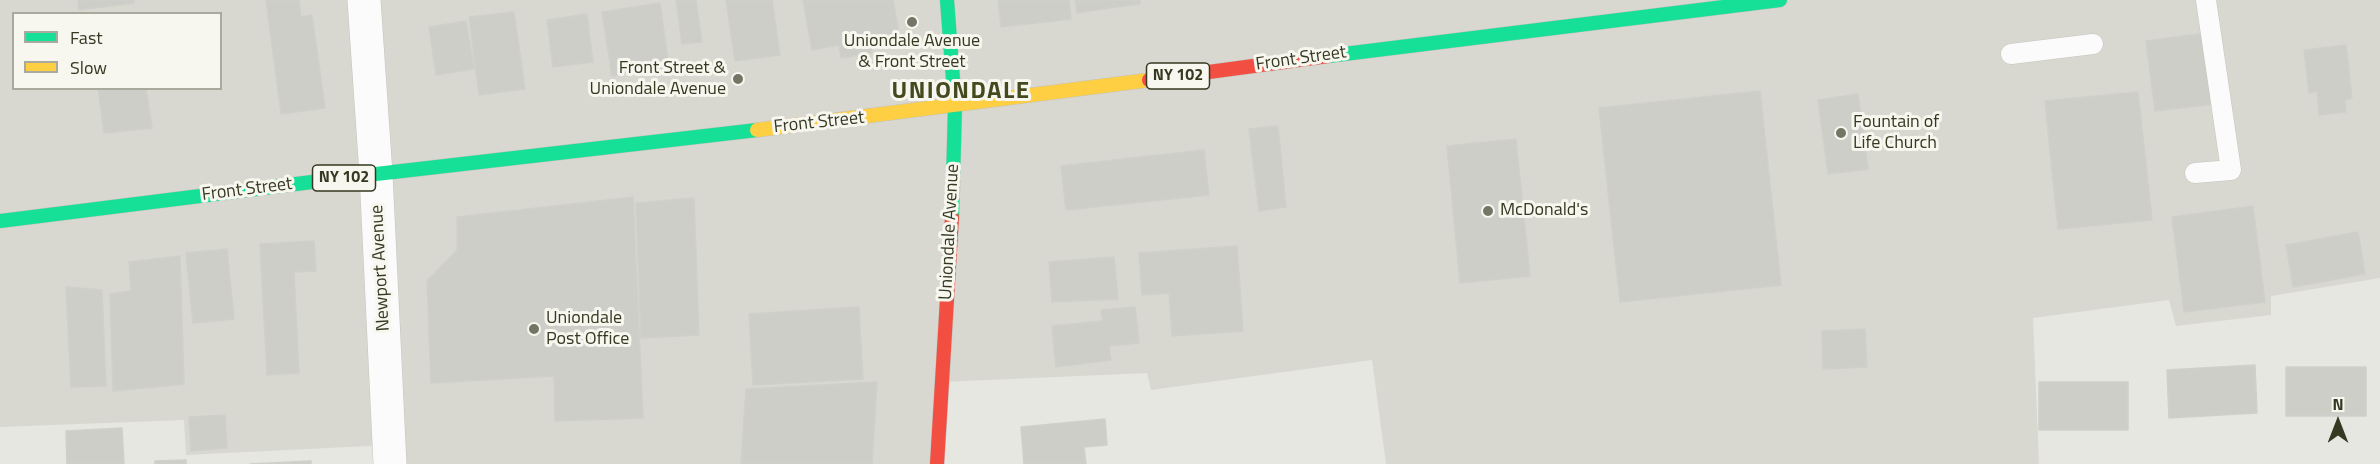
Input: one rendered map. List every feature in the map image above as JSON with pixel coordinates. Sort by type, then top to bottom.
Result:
[{"type":"main road","name":"Uniondale Avenue","points":[[937,464],[954,183],[955,106],[947,0]]},
{"type":"main road","name":"Front Street","points":[[0,221],[955,106],[1402,46],[1780,0]]},
{"type":"street","name":"Newport Avenue","points":[[364,0],[376,174],[390,464]]},
{"type":"lane","points":[[2195,173],[2231,170],[2206,0]]},
{"type":"lane","points":[[2012,54],[2093,44]]},
{"type":"shaded area","points":[[0,0],[2380,0],[2380,278],[2271,296],[2271,315],[2176,326],[2169,300],[2033,318],[2039,464],[1386,464],[1372,360],[1151,390],[1147,373],[942,382],[937,464],[390,464],[389,445],[186,455],[184,420],[0,427]]},
{"type":"building","points":[[78,0],[134,0],[134,3],[79,10]]},
{"type":"building","points":[[266,0],[299,0],[301,17],[312,15],[325,108],[281,114]]},
{"type":"building","points":[[676,0],[696,0],[702,42],[682,44]]},
{"type":"building","points":[[726,0],[772,0],[780,55],[735,61]]},
{"type":"building","points":[[803,0],[893,0],[900,39],[870,44],[872,53],[841,58],[839,45],[812,50]]},
{"type":"building","points":[[998,0],[1069,0],[1071,19],[1001,27]]},
{"type":"building","points":[[1075,0],[1115,0],[1116,7],[1077,13]]},
{"type":"building","points":[[1115,0],[1140,0],[1140,4],[1116,7]]},
{"type":"building","points":[[660,3],[669,67],[612,76],[602,12]]},
{"type":"building","points":[[514,12],[525,89],[479,95],[469,17]]},
{"type":"building","points":[[587,14],[593,62],[553,67],[547,20]]},
{"type":"building","points":[[466,21],[474,69],[436,75],[429,27]]},
{"type":"building","points":[[2206,33],[2215,104],[2155,111],[2146,41]]},
{"type":"building","points":[[2346,45],[2352,98],[2345,100],[2346,112],[2319,115],[2317,91],[2309,93],[2304,50]]},
{"type":"building","points":[[98,90],[146,90],[152,128],[104,133]]},
{"type":"building","points":[[1760,91],[1781,285],[1620,302],[1599,108]]},
{"type":"building","points":[[2138,92],[2152,220],[2058,229],[2045,101]]},
{"type":"building","points":[[1858,94],[1868,169],[1828,174],[1818,100]]},
{"type":"building","points":[[1278,126],[1286,207],[1259,211],[1249,129]]},
{"type":"building","name":"McDonald's","points":[[1516,139],[1530,276],[1460,283],[1447,146]]},
{"type":"building","points":[[1204,150],[1209,195],[1066,210],[1061,166]]},
{"type":"building","name":"Uniondale Post Office","points":[[633,197],[643,418],[555,421],[554,376],[431,383],[427,281],[457,250],[457,217]]},
{"type":"building","points":[[694,198],[699,335],[641,338],[636,203]]},
{"type":"building","points":[[2253,206],[2265,302],[2184,312],[2172,217]]},
{"type":"building","points":[[2358,232],[2365,274],[2293,287],[2286,245]]},
{"type":"building","points":[[314,241],[316,271],[294,272],[299,373],[267,375],[260,244]]},
{"type":"building","points":[[1237,246],[1243,331],[1172,336],[1169,293],[1142,295],[1139,253]]},
{"type":"building","points":[[227,249],[234,319],[193,323],[186,253]]},
{"type":"building","points":[[180,256],[184,384],[113,391],[110,294],[131,291],[129,262]]},
{"type":"building","points":[[1114,257],[1118,299],[1052,302],[1049,262]]},
{"type":"building","points":[[66,287],[102,290],[106,386],[71,387]]},
{"type":"building","points":[[859,307],[863,379],[753,385],[749,314]]},
{"type":"building","points":[[1135,307],[1139,343],[1109,346],[1111,360],[1056,367],[1052,326],[1103,321],[1101,310]]},
{"type":"building","points":[[1865,329],[1867,367],[1823,369],[1822,331]]},
{"type":"building","points":[[2255,365],[2257,413],[2169,418],[2167,370]]},
{"type":"building","points":[[2286,367],[2366,367],[2366,416],[2286,416]]},
{"type":"building","points":[[877,382],[872,464],[741,464],[746,389]]},
{"type":"building","points":[[2039,382],[2128,382],[2128,430],[2039,430]]},
{"type":"building","points":[[225,415],[227,448],[191,451],[189,417]]},
{"type":"building","points":[[1105,419],[1107,445],[1084,447],[1086,464],[1024,464],[1021,427]]},
{"type":"building","points":[[122,428],[124,464],[67,464],[66,431]]},
{"type":"building","points":[[186,460],[186,464],[155,464],[155,461]]},
{"type":"building","points":[[311,461],[311,464],[250,464]]},
{"type":"traffic: fast","points":[[947,0],[955,106],[952,217]]},
{"type":"traffic: fast","points":[[1328,56],[1780,0]]},
{"type":"traffic: fast","points":[[0,221],[757,130]]},
{"type":"traffic: slow","points":[[757,130],[1149,80]]},
{"type":"traffic: jam","points":[[1149,80],[1328,56]]},
{"type":"traffic: jam","points":[[937,464],[952,217]]},
{"type":"place","name":"Uniondale Avenue & Front Street","points":[[912,22]]},
{"type":"place","name":"Front Street & Uniondale Avenue","points":[[738,79]]},
{"type":"place","name":"Fountain of Life Church","points":[[1841,133]]},
{"type":"place","name":"McDonald's","points":[[1488,211]]},
{"type":"place","name":"Uniondale Post Office","points":[[534,329]]},
{"type":"district","name":"UNIONDALE","points":[[961,92]]}]
